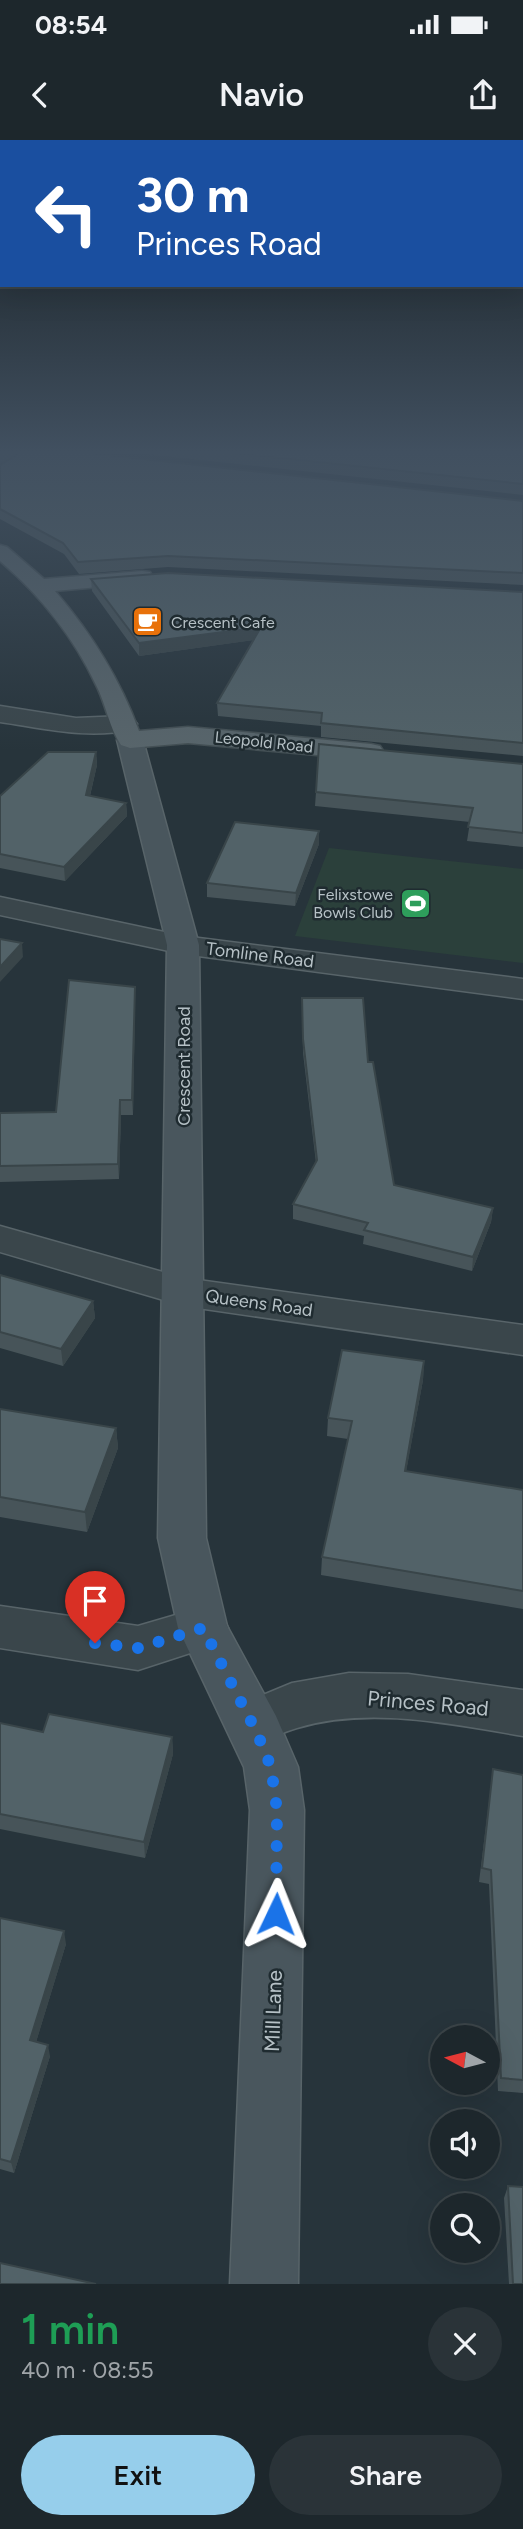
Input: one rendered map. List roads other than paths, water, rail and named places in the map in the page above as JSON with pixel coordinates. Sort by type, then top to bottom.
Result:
[{"type":"main road","name":"Crescent Road","points":[[0,551],[39,586],[107,681],[127,732]]},
{"type":"main road","points":[[39,586],[168,576]]},
{"type":"main road","name":"Leopold Road","points":[[127,732],[398,755]]},
{"type":"street","name":"Leopold Road","points":[[0,714],[127,732]]},
{"type":"street","name":"Crescent Road","points":[[127,732],[183,945],[182,1538],[203,1628]]},
{"type":"street","name":"Tomline Road","points":[[0,906],[183,945],[523,989]]},
{"type":"street","name":"Queens Road","points":[[0,1239],[184,1292],[523,1340]]},
{"type":"street","points":[[0,1627],[138,1648],[203,1628]]},
{"type":"street","name":"Mill Lane","points":[[203,1628],[252,1723],[271,1767],[278,1835],[264,2284]]},
{"type":"street","name":"Princes Road","points":[[252,1723],[303,1704],[336,1698],[392,1695],[523,1713]]},
{"type":"place","name":"Crescent Cafe","points":[[148,622]]},
{"type":"place","name":"Felixstowe Bowls Club","points":[[416,903]]}]
